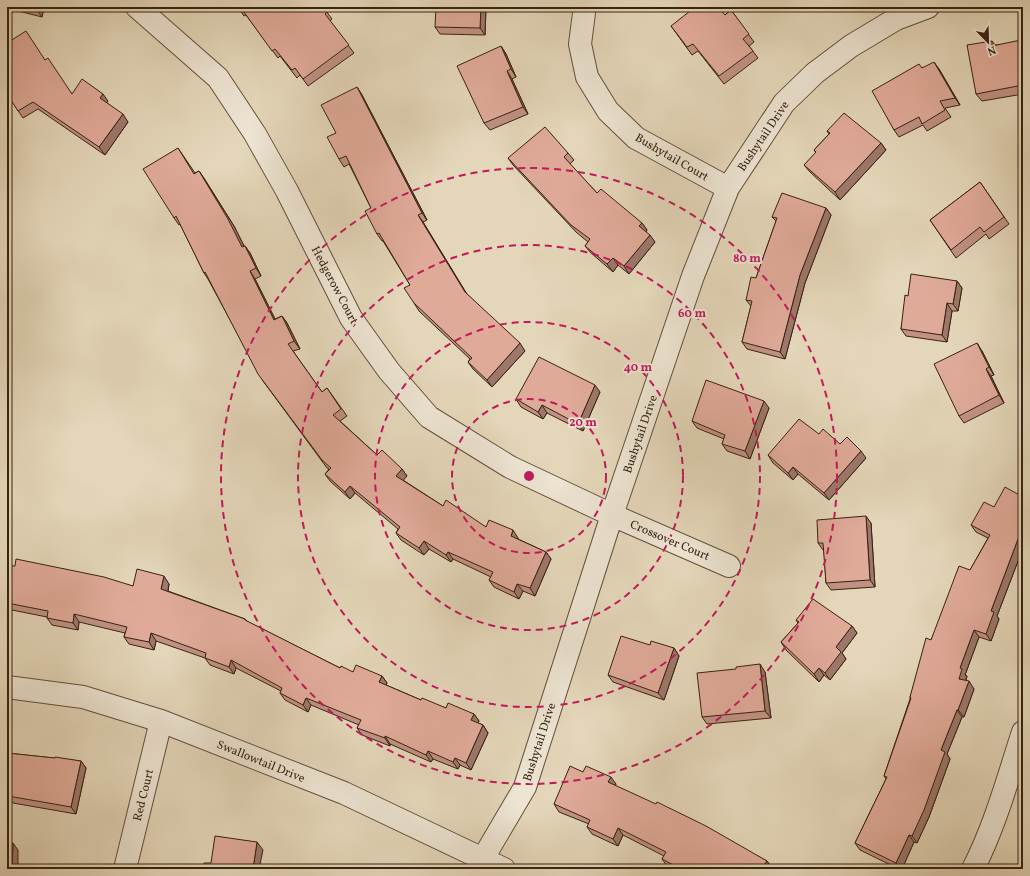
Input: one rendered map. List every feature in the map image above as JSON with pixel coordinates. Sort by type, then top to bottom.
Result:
[{"type":"street","name":"Hedgerow Court","points":[[137,7],[218,78],[255,134],[287,191],[351,318],[389,371],[429,417],[510,467],[612,515]]},
{"type":"street","name":"Bushytail Drive","points":[[480,864],[524,787],[612,515],[693,276],[728,188],[784,103],[815,72],[852,46],[896,19],[928,7]]},
{"type":"street","name":"Bushytail Court","points":[[584,13],[580,44],[588,77],[608,111],[636,138],[728,188]]},
{"type":"street","name":"Crossover Court","points":[[612,515],[729,566]]},
{"type":"street","name":"Swallowtail Drive","points":[[7,688],[83,697],[161,721],[344,793],[480,864],[504,869]]},
{"type":"street","name":"Red Court","points":[[125,869],[161,721]]},
{"type":"street","points":[[972,869],[979,856],[1000,805],[1023,732]]},
{"type":"building","points":[[26,7],[37,7],[37,10]]},
{"type":"building","points":[[238,7],[323,7],[327,12],[325,14],[349,45],[303,79],[295,68],[292,70],[275,49],[272,51],[241,8],[239,9]]},
{"type":"building","points":[[436,7],[481,7],[480,28],[435,27]]},
{"type":"building","points":[[695,7],[718,7],[725,15],[731,10],[749,34],[743,39],[753,51],[719,76],[693,44],[687,47],[671,26]]},
{"type":"building","points":[[26,31],[45,60],[48,58],[72,94],[82,79],[103,94],[100,98],[123,114],[99,147],[33,102],[18,111],[7,94],[7,43]]},
{"type":"building","points":[[1021,40],[1023,57],[1023,85],[976,94],[967,45],[992,41],[992,46]]},
{"type":"building","points":[[501,46],[511,69],[507,71],[523,107],[484,123],[457,66]]},
{"type":"building","points":[[934,62],[955,98],[940,101],[945,110],[922,124],[919,117],[894,130],[872,91],[919,64],[922,68]]},
{"type":"building","points":[[357,87],[422,213],[418,215],[465,292],[520,343],[487,380],[468,362],[472,358],[414,303],[404,288],[410,285],[379,233],[377,234],[365,211],[371,208],[346,156],[339,159],[327,137],[336,133],[321,105]]},
{"type":"building","points":[[844,113],[881,143],[835,192],[804,165],[816,152],[814,150],[830,133],[827,131]]},
{"type":"building","points":[[545,127],[568,153],[564,157],[597,193],[601,189],[642,223],[639,226],[650,235],[624,266],[613,258],[607,264],[585,246],[590,239],[571,225],[508,158]]},
{"type":"building","points":[[178,148],[194,174],[199,171],[228,219],[242,247],[245,246],[256,268],[250,271],[274,320],[282,316],[294,341],[288,344],[322,392],[327,388],[341,409],[333,415],[377,455],[382,450],[402,469],[396,476],[443,506],[446,500],[486,527],[489,520],[513,530],[511,536],[546,552],[530,588],[517,584],[514,592],[489,580],[493,572],[448,552],[446,555],[424,541],[419,548],[396,533],[400,527],[350,486],[345,492],[325,474],[331,468],[322,460],[258,374],[205,272],[204,273],[176,216],[174,218],[143,169]]},
{"type":"building","points":[[980,182],[1004,217],[984,232],[980,227],[951,250],[930,220]]},
{"type":"building","points":[[782,193],[826,208],[800,275],[780,352],[742,342],[752,301],[746,300],[751,277],[756,278],[777,218],[772,217]]},
{"type":"building","points":[[911,274],[957,281],[953,304],[947,303],[942,335],[901,329],[905,295],[908,296]]},
{"type":"building","points":[[977,343],[989,367],[986,369],[999,395],[959,416],[934,364]]},
{"type":"building","points":[[539,357],[595,385],[578,424],[542,405],[538,412],[516,399]]},
{"type":"building","points":[[706,380],[764,401],[745,451],[722,444],[725,435],[692,421]]},
{"type":"building","points":[[799,419],[819,434],[823,429],[840,444],[847,437],[861,451],[824,493],[793,467],[788,473],[768,455]]},
{"type":"building","points":[[1005,487],[1023,497],[1023,542],[1018,539],[991,611],[994,612],[986,634],[974,630],[960,668],[962,669],[959,679],[969,681],[941,750],[945,752],[924,810],[912,836],[909,835],[896,863],[855,843],[887,777],[884,776],[911,698],[910,697],[926,638],[931,640],[959,566],[970,570],[990,535],[971,525],[984,502],[994,507]]},
{"type":"building","points":[[866,516],[870,580],[826,583],[823,543],[818,543],[817,520]]},
{"type":"building","points":[[16,559],[104,577],[133,586],[137,569],[164,576],[161,589],[245,619],[340,668],[341,666],[353,672],[356,665],[382,676],[379,682],[421,700],[422,698],[446,708],[448,703],[474,714],[471,720],[483,725],[466,763],[455,758],[453,762],[428,751],[426,755],[385,736],[385,738],[357,728],[361,720],[306,698],[303,705],[280,693],[282,688],[231,660],[229,667],[205,658],[206,653],[151,633],[149,642],[124,637],[127,627],[74,614],[73,623],[47,618],[48,611],[7,603],[7,566],[15,566]]},
{"type":"building","points":[[813,599],[852,626],[836,647],[841,652],[825,673],[819,668],[814,674],[781,642],[799,622],[796,620]]},
{"type":"building","points":[[621,636],[650,645],[651,641],[674,648],[658,693],[608,675]]},
{"type":"building","points":[[760,664],[765,711],[702,717],[697,673],[736,669],[736,667]]},
{"type":"building","points":[[7,753],[81,761],[71,807],[8,796]]},
{"type":"building","points":[[570,766],[583,772],[586,766],[611,777],[608,782],[656,804],[657,802],[706,826],[767,861],[761,869],[681,869],[662,859],[666,852],[618,828],[613,839],[587,827],[590,820],[554,804]]},
{"type":"building","points":[[215,836],[257,842],[253,869],[204,869],[204,863],[211,863]]},
{"type":"building","points":[[7,843],[13,843],[12,869],[7,869]]}]
